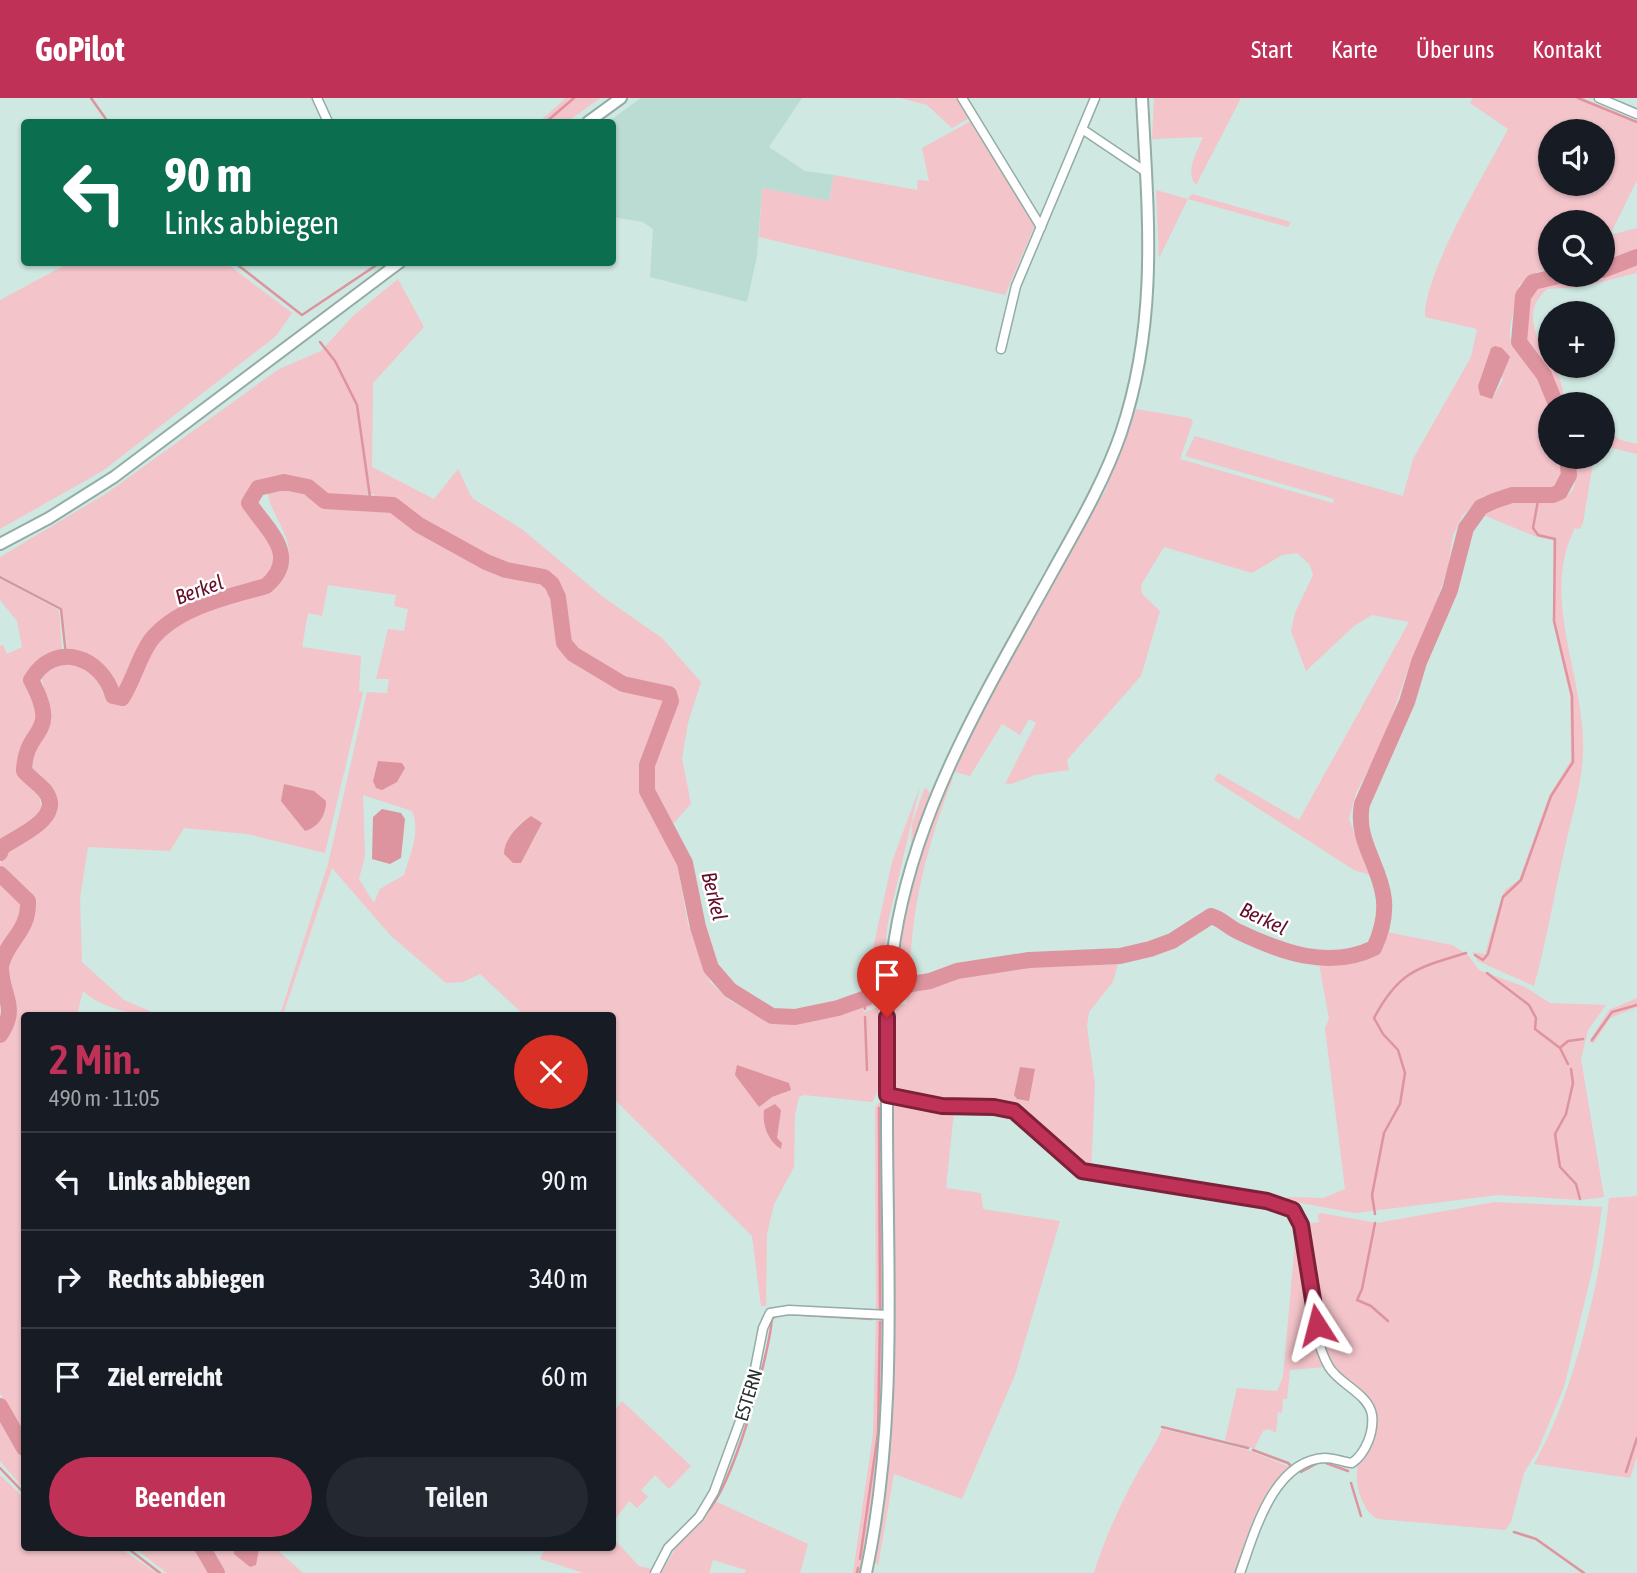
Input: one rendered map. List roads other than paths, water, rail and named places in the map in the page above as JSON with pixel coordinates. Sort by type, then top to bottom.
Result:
[{"type":"street","points":[[317,98],[327,119]]},
{"type":"street","points":[[592,119],[621,98]]},
{"type":"street","points":[[961,98],[1041,227]]},
{"type":"street","points":[[1001,349],[1016,286],[1095,98]]},
{"type":"street","points":[[866,1573],[884,1459],[888,1315],[887,1017],[891,964],[910,867],[944,772],[1094,496],[1121,434],[1137,377],[1147,319],[1150,281],[1142,98]]},
{"type":"street","points":[[1599,98],[1637,114]]},
{"type":"street","points":[[1082,129],[1146,172]]},
{"type":"street","points":[[0,544],[49,518],[123,470],[395,266]]},
{"type":"street","points":[[887,1095],[942,1106],[1001,1107],[1024,1118],[1082,1171],[1280,1204],[1296,1213],[1317,1325],[1329,1368],[1368,1405],[1373,1419],[1367,1445],[1359,1458],[1352,1463],[1325,1458],[1311,1462],[1282,1481],[1254,1537],[1240,1573]]},
{"type":"street","name":"ESTERN","points":[[655,1573],[668,1548],[699,1517],[714,1492],[750,1394],[764,1328],[770,1313],[789,1310],[888,1315]]},
{"type":"waterway","points":[[91,98],[106,119]]},
{"type":"waterway","points":[[550,119],[574,98]]},
{"type":"waterway","points":[[1578,98],[1637,122]]},
{"type":"waterway","name":"Berkel","points":[[1615,265],[1637,257]]},
{"type":"waterway","points":[[239,266],[302,315],[375,266]]},
{"type":"waterway","name":"Berkel","points":[[1538,281],[1533,282],[1523,296],[1519,342],[1544,375],[1551,392]]},
{"type":"waterway","points":[[320,342],[335,361],[357,405],[371,504]]},
{"type":"waterway","name":"Berkel","points":[[0,853],[2,847],[37,825],[49,810],[50,801],[45,791],[24,771],[26,756],[43,722],[40,699],[31,680],[52,660],[76,658],[99,671],[113,696],[122,698],[151,640],[162,629],[189,611],[266,586],[276,575],[281,564],[281,554],[272,533],[249,503],[258,488],[284,482],[308,487],[325,501],[393,505],[419,525],[486,562],[506,570],[544,577],[552,584],[558,597],[564,643],[573,654],[623,684],[669,694],[671,701],[647,765],[647,791],[685,863],[698,927],[711,968],[730,990],[772,1016],[795,1017],[838,1008],[866,998],[880,989],[930,981],[957,971],[1029,960],[1120,956],[1172,941],[1211,916],[1239,932],[1288,952],[1323,958],[1357,954],[1374,948],[1382,925],[1384,905],[1382,887],[1364,839],[1362,804],[1407,702],[1419,662],[1450,590],[1466,528],[1481,507],[1494,501],[1512,495],[1553,495],[1560,492],[1569,475],[1568,469]]},
{"type":"waterway","points":[[1475,955],[1483,960],[1488,954],[1503,897],[1521,880],[1551,796],[1573,762],[1572,696],[1554,621],[1555,539],[1538,535],[1533,528],[1539,495]]},
{"type":"waterway","points":[[0,577],[61,609],[66,655]]},
{"type":"waterway","name":"Berkel","points":[[0,874],[28,901],[25,921],[1,966],[9,1008],[6,1025],[0,1035]]},
{"type":"waterway","points":[[1375,1214],[1372,1195],[1384,1133],[1400,1104],[1405,1073],[1398,1050],[1383,1034],[1374,1018],[1383,1002],[1401,981],[1422,968],[1466,953]]},
{"type":"waterway","points":[[1487,973],[1529,1005],[1536,1018],[1535,1029],[1560,1048],[1568,1064]]},
{"type":"waterway","points":[[864,999],[865,1009]]},
{"type":"waterway","points":[[1592,1040],[1612,1012],[1637,1005]]},
{"type":"waterway","points":[[865,1017],[867,1070]]},
{"type":"waterway","points":[[1561,1047],[1568,1041],[1583,1039]]},
{"type":"waterway","points":[[1571,1069],[1573,1083],[1566,1114],[1555,1134],[1560,1167],[1576,1184],[1580,1199]]},
{"type":"waterway","points":[[879,1108],[880,1313]]},
{"type":"waterway","points":[[1375,1223],[1362,1289],[1357,1300],[1371,1306],[1388,1321]]},
{"type":"waterway","points":[[787,1314],[872,1319]]},
{"type":"waterway","points":[[706,1513],[716,1499],[738,1451],[764,1363],[772,1319],[777,1315]]},
{"type":"waterway","points":[[860,1559],[878,1433],[880,1322]]},
{"type":"waterway","name":"Berkel","points":[[0,1406],[21,1443]]},
{"type":"waterway","points":[[1162,1427],[1248,1448]]},
{"type":"waterway","points":[[1626,1472],[1637,1438]]},
{"type":"waterway","points":[[1253,1450],[1288,1463],[1292,1467],[1289,1469]]},
{"type":"waterway","points":[[1326,1463],[1348,1471]]},
{"type":"waterway","points":[[1301,1472],[1316,1464]]},
{"type":"waterway","points":[[0,1468],[21,1490]]},
{"type":"waterway","points":[[1351,1483],[1361,1516]]},
{"type":"waterway","points":[[1514,1532],[1536,1539],[1584,1573]]},
{"type":"waterway","points":[[1235,1573],[1245,1547]]},
{"type":"waterway","points":[[131,1551],[160,1573]]},
{"type":"waterway","name":"Berkel","points":[[204,1551],[217,1573]]},
{"type":"waterway","points":[[857,1573],[858,1568]]}]
